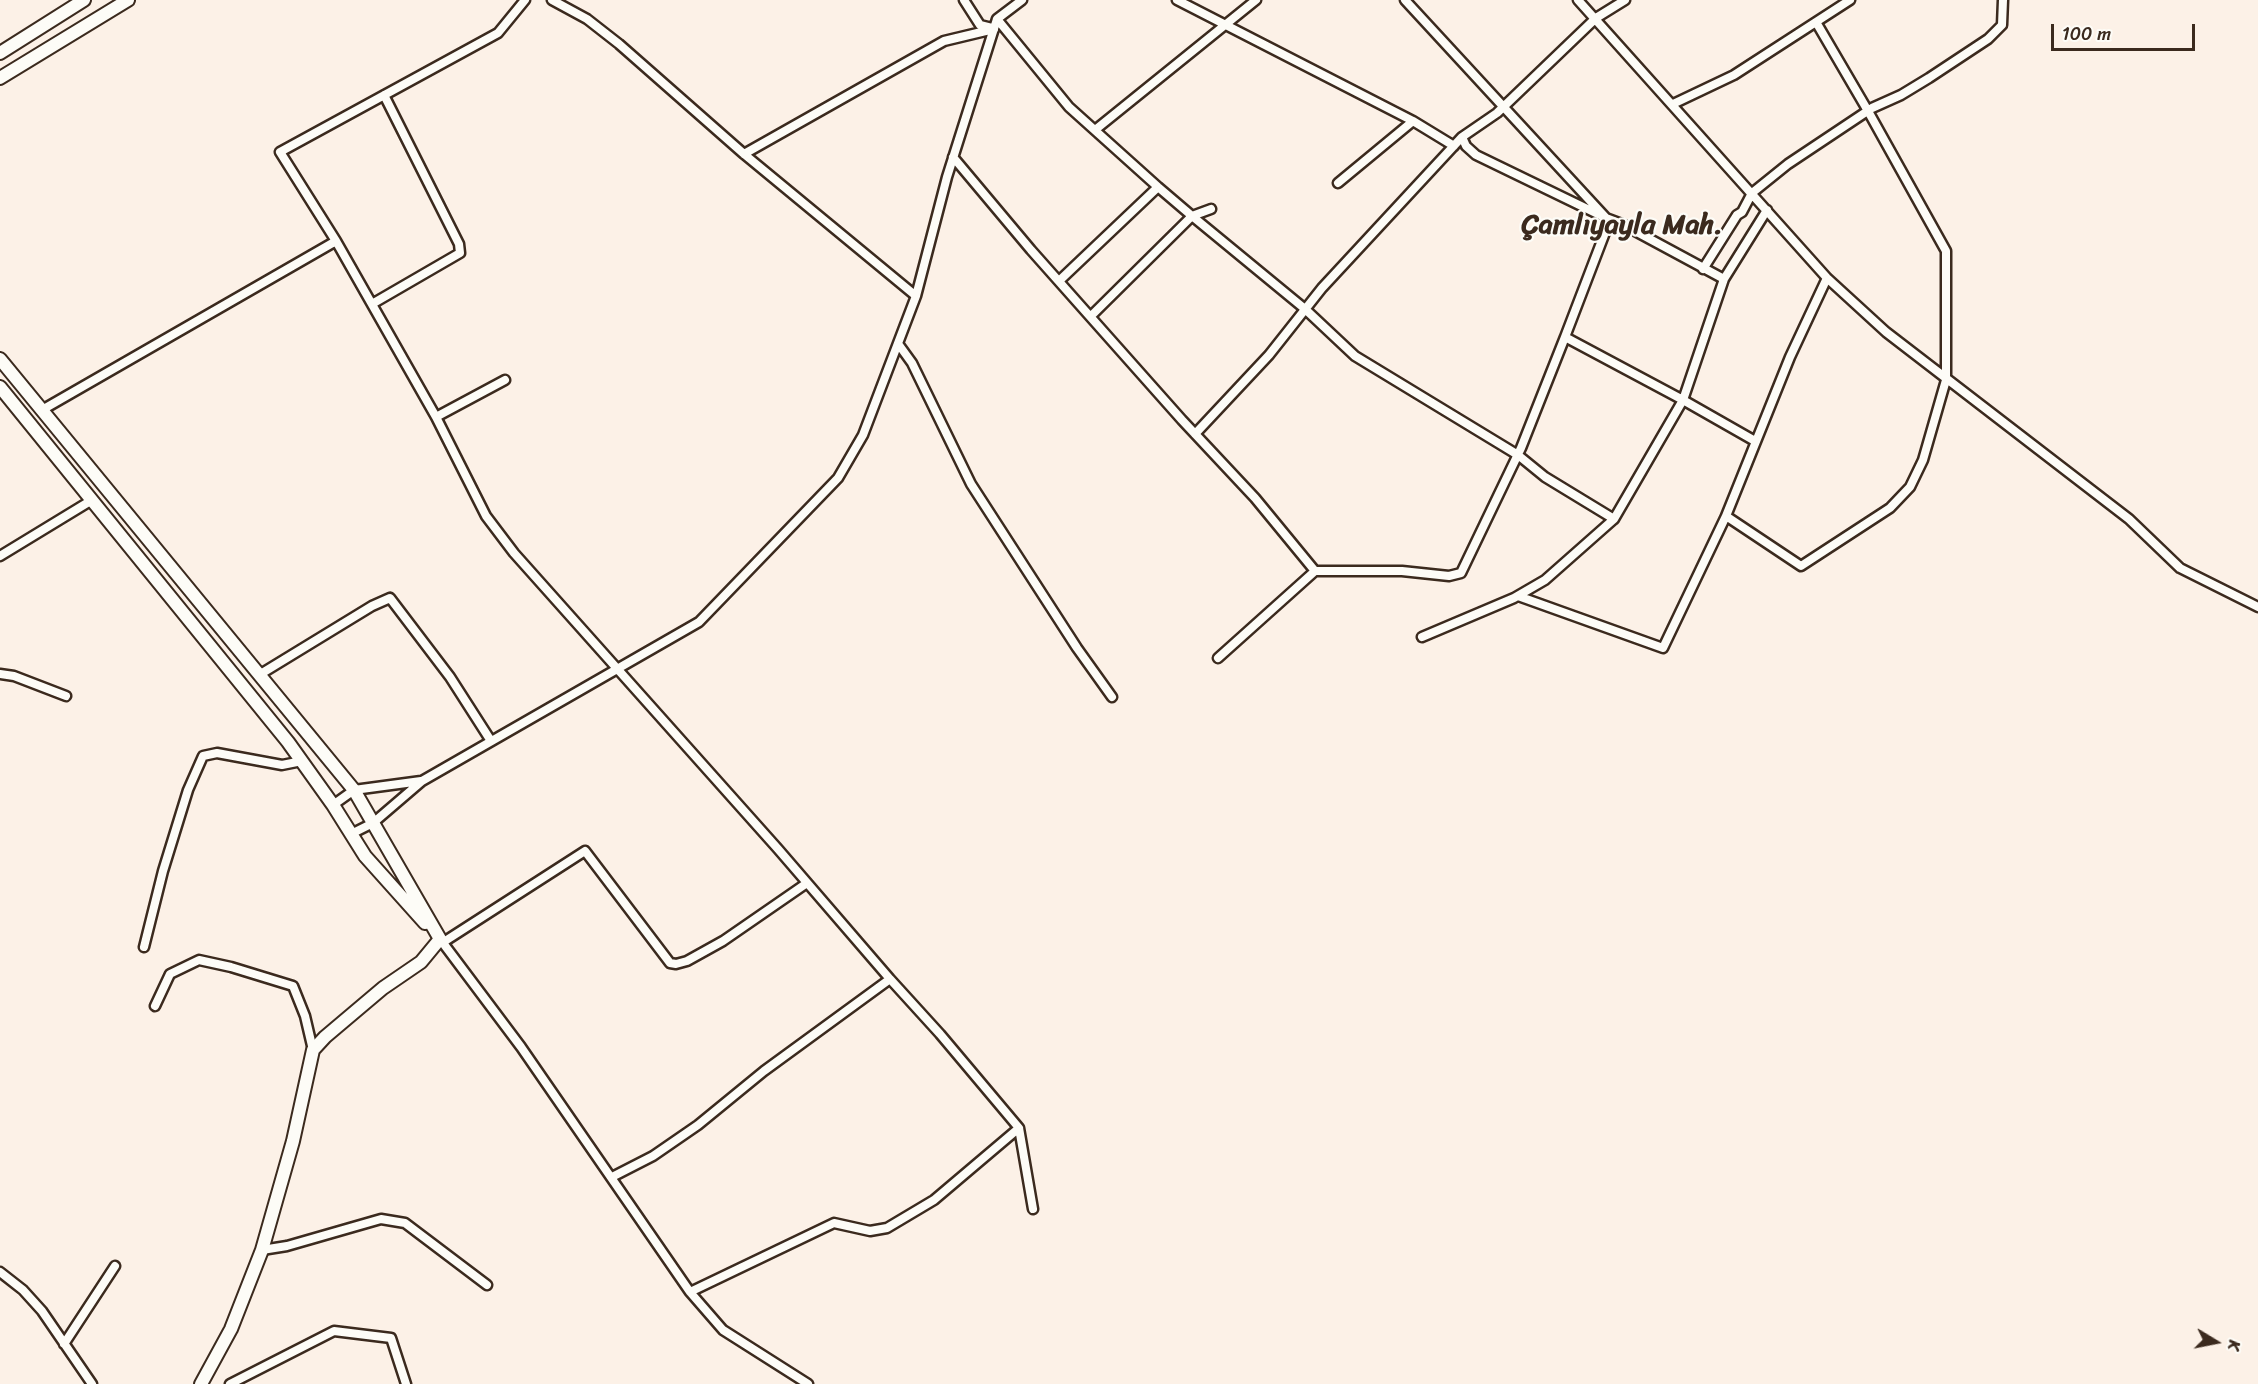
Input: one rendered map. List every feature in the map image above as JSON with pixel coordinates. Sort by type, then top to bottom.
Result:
[{"type":"street","points":[[0,53],[84,0]]},
{"type":"street","points":[[0,78],[128,0]]},
{"type":"street","points":[[525,0],[498,33],[280,152],[336,241],[436,417],[486,516],[514,553],[940,1034],[1019,1128],[1033,1209]]},
{"type":"street","points":[[552,0],[587,19],[916,296]]},
{"type":"street","points":[[964,0],[980,25],[994,29]]},
{"type":"street","points":[[351,834],[373,823],[422,781],[699,622],[838,478],[862,435],[916,296],[953,157],[997,18],[1022,0]]},
{"type":"street","points":[[1177,0],[1413,121],[1454,146]]},
{"type":"street","points":[[1095,130],[1256,0]]},
{"type":"street","points":[[1218,658],[1315,571],[1402,571],[1449,576],[1461,573],[1518,455],[1606,230],[1606,218],[1406,0]]},
{"type":"street","points":[[1578,0],[1827,278],[1886,332],[2129,519],[2180,568],[2258,607]]},
{"type":"street","points":[[1195,434],[1269,355],[1322,288],[1462,137],[1504,106],[1596,18],[1625,0]]},
{"type":"street","points":[[1673,104],[1734,75],[1850,0]]},
{"type":"street","points":[[1703,269],[1737,215],[1742,212],[1752,193],[1788,164],[1868,111],[1929,78],[1989,39],[2002,25],[2003,0]]},
{"type":"street","points":[[997,18],[1069,107],[1158,187],[1305,309],[1355,356],[1518,455],[1545,477],[1614,519]]},
{"type":"street","points":[[1726,516],[1804,566],[1890,508],[1910,487],[1923,460],[1946,380],[1946,251],[1816,22]]},
{"type":"street","points":[[744,153],[832,106],[944,41],[994,29]]},
{"type":"street","points":[[372,304],[460,253],[459,244],[384,95]]},
{"type":"street","points":[[1338,183],[1413,121]]},
{"type":"street","points":[[1462,137],[1466,146],[1476,154],[1606,218],[1623,224],[1724,279]]},
{"type":"street","points":[[953,157],[1059,281],[1255,498],[1315,571]]},
{"type":"street","points":[[1059,281],[1158,187]]},
{"type":"street","points":[[1090,316],[1192,216],[1211,208]]},
{"type":"street","points":[[1422,637],[1518,596],[1545,580],[1614,519],[1683,400],[1724,279],[1767,210]]},
{"type":"street","points":[[42,410],[336,241]]},
{"type":"street","points":[[1518,596],[1663,648],[1726,516],[1755,441],[1827,278]]},
{"type":"street","points":[[1564,337],[1755,441]]},
{"type":"street","points":[[898,345],[912,363],[971,484],[1077,648],[1112,697]]},
{"type":"street","points":[[0,358],[354,790],[441,941]]},
{"type":"street","points":[[436,417],[505,380]]},
{"type":"street","points":[[0,387],[302,761],[365,856],[441,941],[521,1047],[690,1292],[723,1330],[808,1384]]},
{"type":"street","points":[[0,556],[92,500]]},
{"type":"street","points":[[259,675],[372,606],[390,598],[450,677],[491,741]]},
{"type":"street","points":[[0,674],[15,676],[66,696]]},
{"type":"street","points":[[144,947],[163,871],[188,790],[203,756],[218,753],[282,765],[302,761]]},
{"type":"street","points":[[333,805],[354,790],[422,781]]},
{"type":"street","points":[[313,1050],[383,988],[421,962],[441,941],[585,851],[670,963],[676,964],[687,961],[723,941],[807,883]]},
{"type":"street","points":[[155,1006],[171,974],[199,960],[231,967],[293,986],[305,1016],[313,1050],[293,1141],[262,1250],[231,1329],[201,1384]]},
{"type":"street","points":[[612,1178],[653,1156],[698,1125],[764,1071],[890,979]]},
{"type":"street","points":[[690,1292],[834,1223],[870,1231],[887,1228],[934,1200],[1019,1128]]},
{"type":"street","points":[[262,1250],[287,1246],[381,1219],[405,1223],[487,1285]]},
{"type":"street","points":[[64,1344],[115,1266]]},
{"type":"street","points":[[0,1272],[23,1290],[42,1311],[92,1384]]},
{"type":"street","points":[[230,1384],[334,1331],[391,1338],[406,1384]]},
{"type":"district","name":"Çamlıyayla Mah.","points":[[1622,226]]}]
